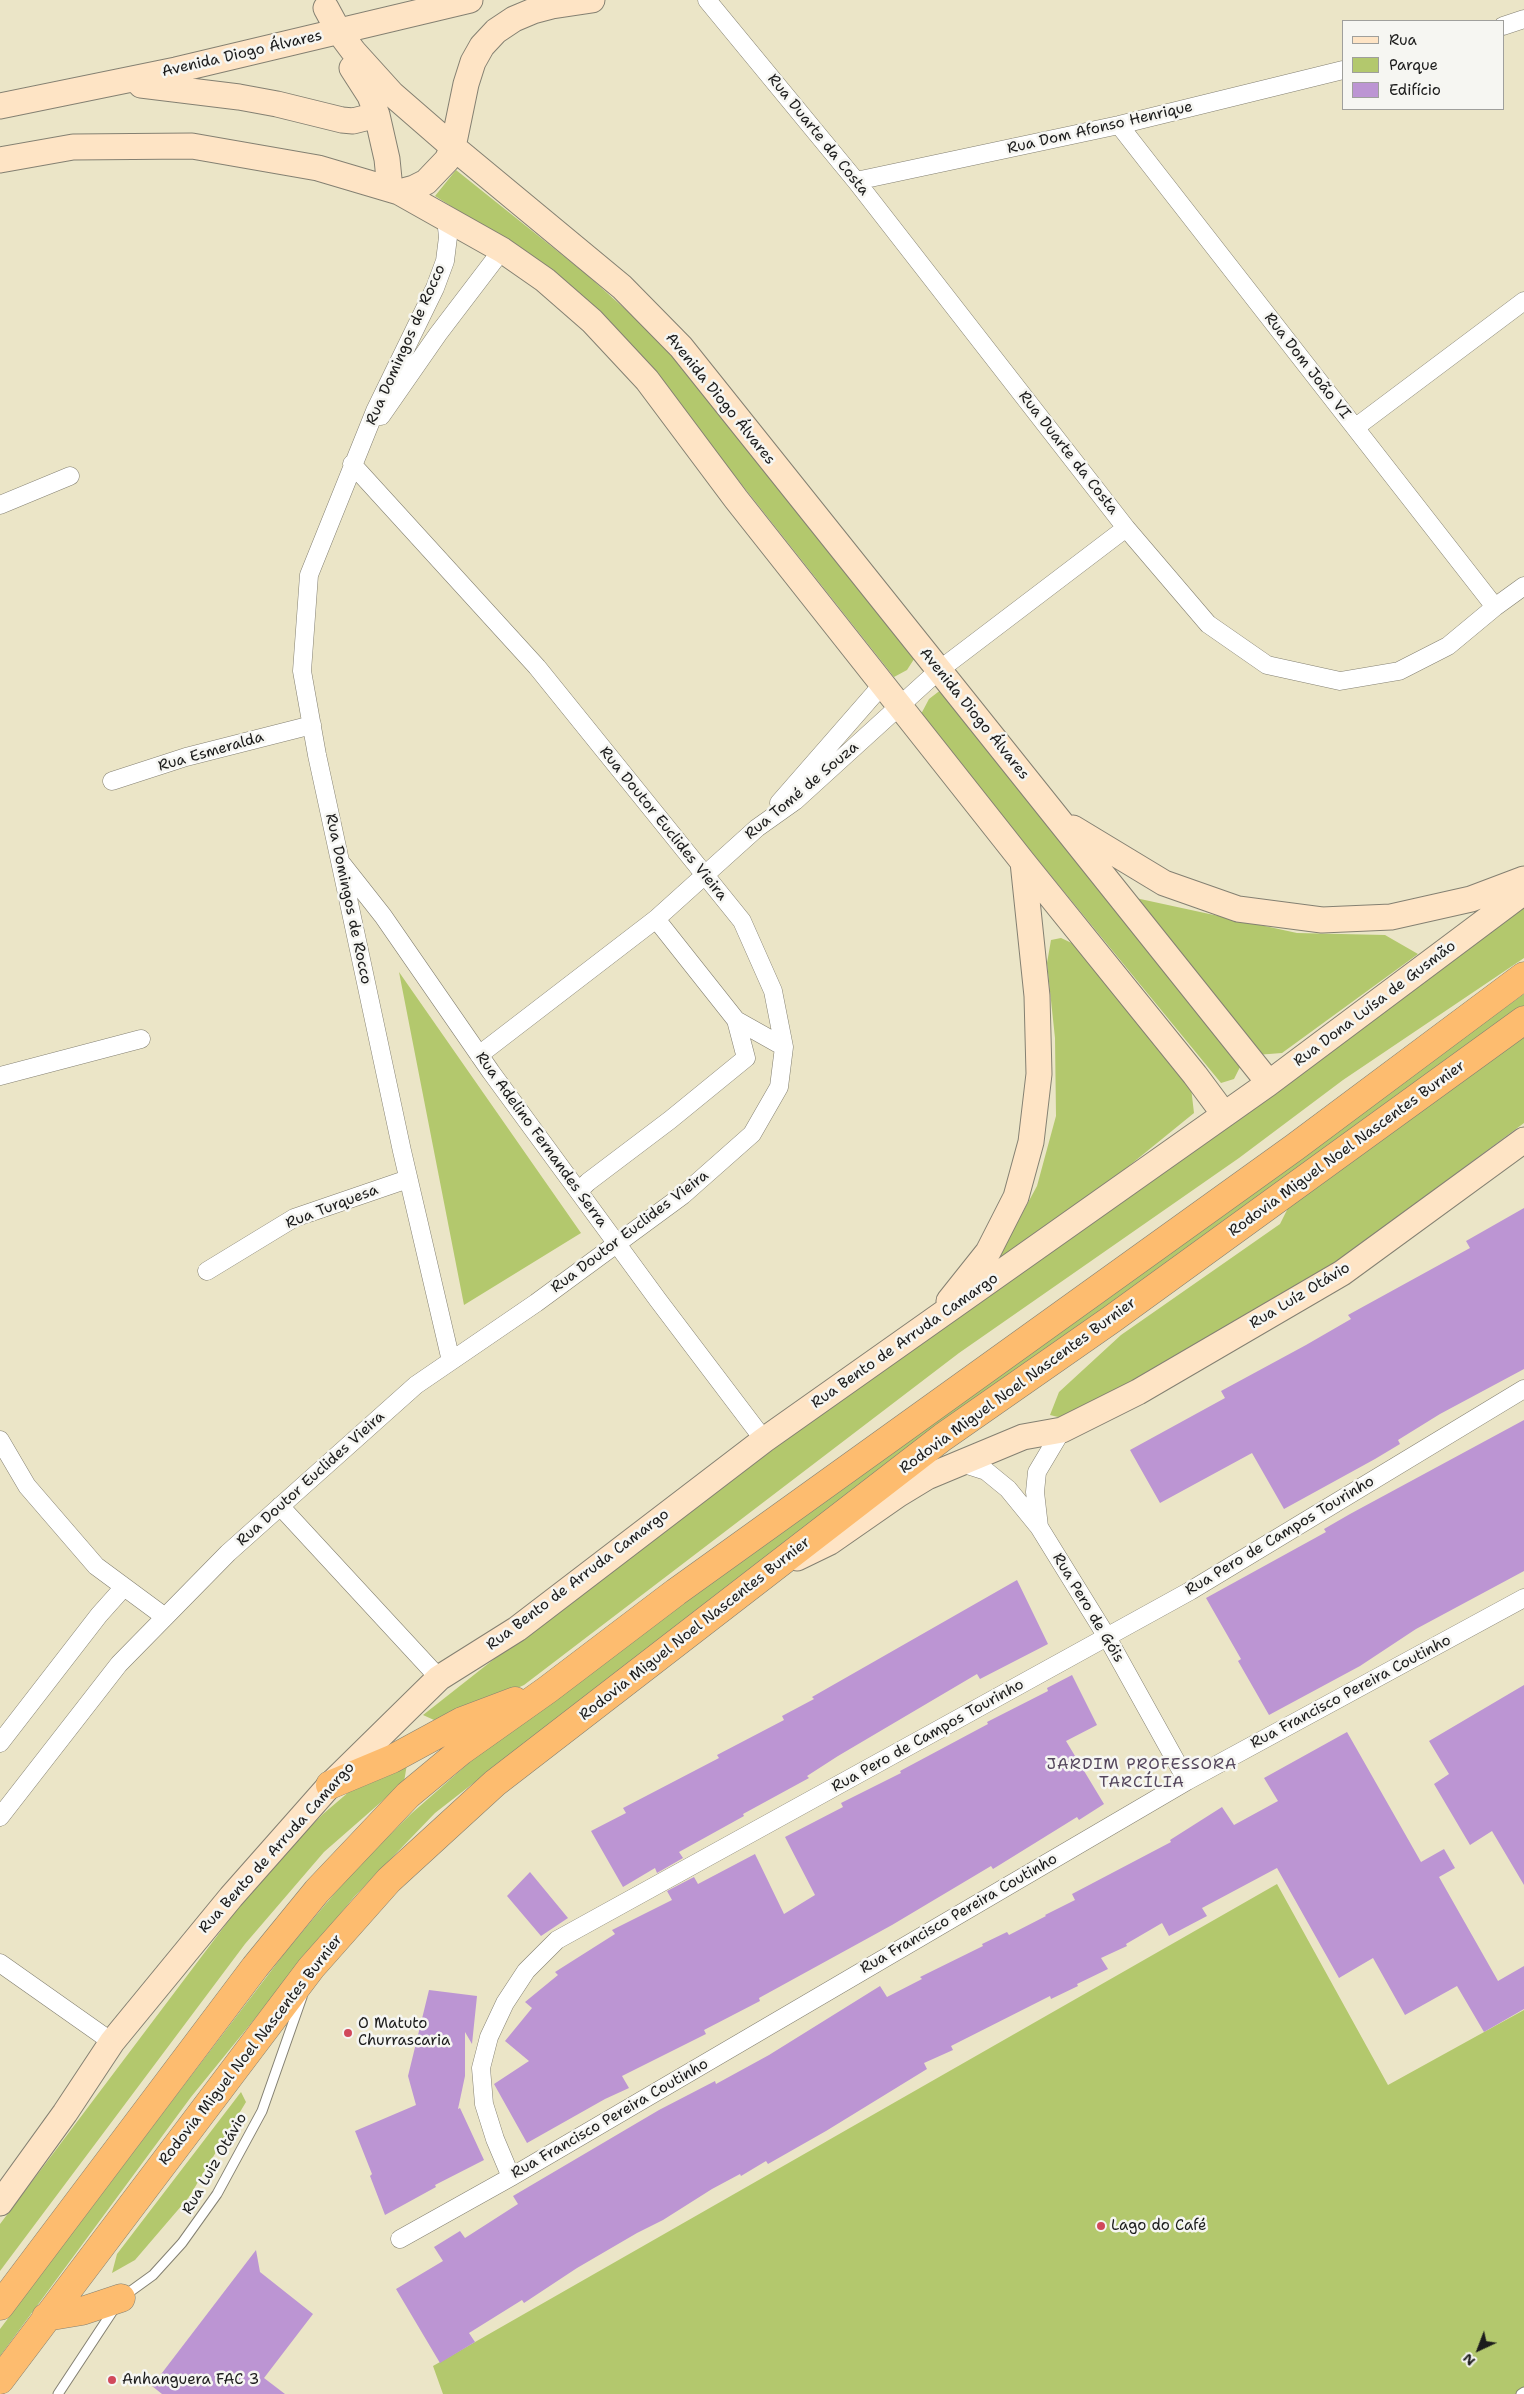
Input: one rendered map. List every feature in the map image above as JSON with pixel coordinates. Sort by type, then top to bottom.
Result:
[{"type":"highway","points":[[0,2306],[255,1967],[317,1891],[408,1795],[461,1751],[547,1690],[774,1520],[1295,1147],[1524,976]]},
{"type":"highway","name":"Rodovia Miguel Noel Nascentes Burnier","points":[[0,2380],[312,1968],[389,1880],[495,1782],[943,1437],[1112,1320],[1524,1020]]},
{"type":"highway","points":[[330,1785],[392,1759],[462,1720],[547,1690]]},
{"type":"highway","points":[[46,2317],[82,2311],[121,2298]]},
{"type":"street","points":[[334,33],[470,0]]},
{"type":"street","points":[[394,191],[414,188],[438,172],[447,160],[453,147],[466,84],[473,62],[482,46],[496,31],[514,19],[552,6],[592,0]]},
{"type":"street","name":"Rua Duarte da Costa","points":[[708,0],[856,180],[1126,528],[1208,624],[1266,665],[1340,681],[1399,671],[1448,646],[1524,586]]},
{"type":"street","points":[[326,4],[334,33],[370,96],[377,116],[394,191]]},
{"type":"street","points":[[1504,26],[1524,19]]},
{"type":"street","name":"Avenida Diogo Álvares","points":[[0,106],[334,33],[392,94],[622,288],[681,347],[1269,1083]]},
{"type":"street","name":"Rua Dom Afonso Henrique","points":[[856,180],[1119,126],[1342,70]]},
{"type":"street","points":[[116,82],[231,96],[277,104],[342,120],[353,121],[377,116]]},
{"type":"street","name":"Rua Dom João VI","points":[[1119,126],[1495,607]]},
{"type":"street","points":[[0,160],[73,147],[192,146],[318,168],[394,191],[502,250],[545,280],[592,321],[647,380],[736,499],[882,685],[1135,999],[1224,1114]]},
{"type":"street","name":"Rua Domingos de Rocco","points":[[446,218],[448,237],[445,261],[435,288],[388,381],[352,464],[309,575],[302,671],[340,861],[408,1179],[451,1361]]},
{"type":"street","name":"Rua Domingos de Rocco","points":[[363,440],[438,334],[502,250]]},
{"type":"street","points":[[1356,427],[1524,300]]},
{"type":"street","name":"Rua Doutor Euclides Vieira","points":[[0,1817],[119,1664],[228,1553],[416,1385],[536,1303],[683,1195],[752,1134],[779,1087],[784,1048],[773,991],[742,921],[537,667],[352,464]]},
{"type":"street","points":[[0,505],[70,476]]},
{"type":"street","name":"Rua Tomé de Souza","points":[[479,1055],[656,919],[757,828],[795,801],[938,671],[1126,528]]},
{"type":"street","points":[[757,828],[882,685]]},
{"type":"street","name":"Rua Esmeralda","points":[[112,781],[186,757],[312,725]]},
{"type":"street","points":[[1059,819],[1164,884],[1238,909],[1303,918],[1322,920],[1391,917],[1471,899],[1524,879]]},
{"type":"street","name":"Rua Adelino Fernandes Serra","points":[[340,861],[383,916],[479,1055],[617,1244],[764,1440]]},
{"type":"street","points":[[935,1318],[988,1252],[1016,1197],[1032,1142],[1040,1074],[1038,1005],[1023,862]]},
{"type":"street","name":"Rua Dona Luísa de Gusmão","points":[[1224,1114],[1269,1083],[1524,892]]},
{"type":"street","points":[[656,919],[736,1020],[784,1048]]},
{"type":"street","points":[[579,1191],[746,1058],[736,1020]]},
{"type":"street","points":[[0,1076],[140,1039]]},
{"type":"street","name":"Rua Bento de Arruda Camargo","points":[[0,2203],[65,2113],[112,2042],[231,1897],[330,1785],[439,1678],[517,1628],[764,1440],[935,1318],[999,1276],[1224,1114]]},
{"type":"street","name":"Rua Luíz Otávio","points":[[772,1570],[830,1542],[899,1494],[927,1478],[1024,1437],[1062,1430],[1138,1392],[1342,1273],[1524,1140]]},
{"type":"street","name":"Rua Turquesa","points":[[207,1271],[294,1218],[408,1179]]},
{"type":"street","name":"Rua Pero de Campos Tourinho","points":[[512,2177],[495,2138],[484,2104],[481,2068],[489,2037],[505,2002],[526,1970],[557,1940],[1190,1591],[1524,1389]]},
{"type":"street","points":[[1039,1527],[1035,1492],[1037,1472],[1062,1430]]},
{"type":"street","points":[[0,1440],[27,1486],[96,1566],[164,1618]]},
{"type":"street","name":"Rua Pero de Góis","points":[[961,1463],[986,1470],[1008,1489],[1039,1527],[1107,1637],[1187,1781]]},
{"type":"street","points":[[280,1506],[439,1678]]},
{"type":"street","points":[[0,1743],[99,1615],[124,1587]]},
{"type":"street","name":"Rua Francisco Pereira Coutinho","points":[[400,2239],[512,2177],[1187,1781],[1524,1598]]},
{"type":"street","points":[[0,1963],[112,2042]]},
{"type":"lane","name":"Rua Luiz Otávio","points":[[58,2394],[121,2298],[153,2275],[182,2243],[217,2194],[262,2111],[312,1968]]},
{"type":"green space","points":[[456,170],[586,274],[664,344],[916,656],[907,670],[894,677],[701,433],[539,262],[435,196]]},
{"type":"green space","points":[[942,689],[1241,1065],[1234,1079],[1221,1083],[920,716],[929,699]]},
{"type":"green space","points":[[1131,897],[1297,933],[1385,935],[1418,954],[1282,1053],[1256,1055]]},
{"type":"green space","points":[[1524,907],[1524,958],[1343,1080],[1239,1158],[959,1353],[524,1685],[477,1707],[434,1720],[423,1715],[531,1630],[885,1366],[1069,1240],[1225,1128]]},
{"type":"green space","points":[[1061,938],[1076,945],[1190,1079],[1194,1113],[1082,1204],[974,1287],[1011,1234],[1037,1186],[1056,1116],[1055,1038],[1047,963],[1051,940]]},
{"type":"green space","points":[[399,972],[581,1233],[464,1305]]},
{"type":"green space","points":[[1524,994],[1524,1006],[1368,1123],[769,1557],[435,1813],[354,1897],[191,2097],[0,2356],[0,2329],[172,2101],[287,1950],[356,1868],[412,1813],[487,1747],[733,1563]]},
{"type":"green space","points":[[1524,1033],[1524,1123],[1343,1257],[1231,1328],[1066,1419],[1050,1415],[1059,1392],[1121,1335],[1280,1224],[1289,1206],[1384,1138]]},
{"type":"green space","points":[[407,1764],[404,1782],[324,1852],[245,1944],[0,2271],[0,2224],[263,1875],[323,1814],[350,1791]]},
{"type":"green space","name":"Lago do Café","points":[[1277,1884],[1388,2085],[1524,2010],[1524,2394],[443,2394],[433,2366]]},
{"type":"green space","points":[[241,2092],[246,2102],[189,2197],[135,2260],[112,2273],[117,2254]]},
{"type":"building","points":[[1524,1208],[1524,1369],[1440,1414],[1398,1440],[1400,1444],[1284,1509],[1252,1453],[1160,1503],[1130,1450],[1225,1398],[1221,1391],[1351,1319],[1348,1315],[1470,1248],[1466,1241]]},
{"type":"building","points":[[1524,1420],[1524,1571],[1416,1629],[1360,1666],[1269,1715],[1238,1661],[1241,1659],[1206,1598],[1326,1532],[1324,1529],[1350,1514]]},
{"type":"building","points":[[1017,1580],[1048,1644],[980,1679],[977,1674],[838,1756],[807,1776],[809,1778],[679,1852],[683,1858],[657,1873],[655,1868],[623,1887],[591,1831],[626,1813],[623,1808],[719,1758],[717,1755],[784,1720],[782,1716],[814,1699],[812,1697]]},
{"type":"building","points":[[1072,1675],[1097,1725],[1066,1741],[1104,1804],[1079,1820],[1077,1817],[993,1869],[991,1866],[892,1925],[759,1998],[760,2001],[704,2030],[706,2034],[622,2076],[629,2088],[605,2099],[527,2143],[494,2084],[529,2061],[505,2041],[532,2008],[525,2002],[558,1975],[555,1972],[615,1934],[612,1930],[672,1900],[667,1891],[694,1877],[698,1884],[755,1854],[784,1914],[815,1895],[785,1837],[843,1807],[841,1803],[901,1773],[900,1771],[988,1724],[987,1722],[1048,1691],[1047,1688]]},
{"type":"building","points":[[1524,1685],[1524,1885],[1492,1831],[1470,1845],[1434,1784],[1449,1774],[1429,1741]]},
{"type":"building","points":[[1347,1732],[1421,1862],[1444,1849],[1455,1868],[1439,1877],[1498,1981],[1524,1966],[1524,2009],[1484,2032],[1457,1986],[1405,2015],[1373,1958],[1339,1978],[1277,1868],[1202,1908],[1207,1916],[1169,1936],[1162,1923],[1126,1944],[1127,1946],[1101,1958],[1108,1969],[1077,1984],[1078,1986],[1051,1999],[1050,1996],[951,2046],[953,2050],[924,2063],[927,2069],[826,2131],[768,2164],[766,2161],[741,2176],[740,2174],[712,2189],[663,2220],[577,2268],[524,2303],[522,2300],[469,2333],[475,2342],[440,2363],[396,2289],[443,2261],[434,2247],[460,2231],[465,2238],[518,2204],[513,2196],[659,2110],[715,2081],[716,2084],[769,2055],[880,1986],[887,1997],[922,1979],[920,1977],[983,1946],[982,1944],[1007,1932],[1009,1935],[1046,1916],[1075,1900],[1072,1894],[1171,1842],[1170,1840],[1222,1807],[1234,1825],[1278,1801],[1264,1778]]},
{"type":"building","points":[[530,1872],[568,1918],[541,1936],[507,1896]]},
{"type":"building","points":[[429,1990],[477,1996],[472,2044],[465,2032],[465,2076],[458,2109],[460,2108],[484,2160],[435,2185],[436,2187],[385,2215],[370,2176],[372,2174],[355,2131],[416,2105],[408,2076]]},
{"type":"building","points":[[256,2250],[260,2272],[313,2314],[264,2378],[285,2394],[162,2394],[152,2386]]},
{"type":"place","name":"O Matuto Churrascaria","points":[[348,2033]]},
{"type":"place","name":"Lago do Café","points":[[1101,2226]]},
{"type":"place","name":"Anhanguera FAC 3","points":[[112,2380]]},
{"type":"district","name":"JARDIM PROFESSORA TARCÍLIA","points":[[1142,1774]]}]
